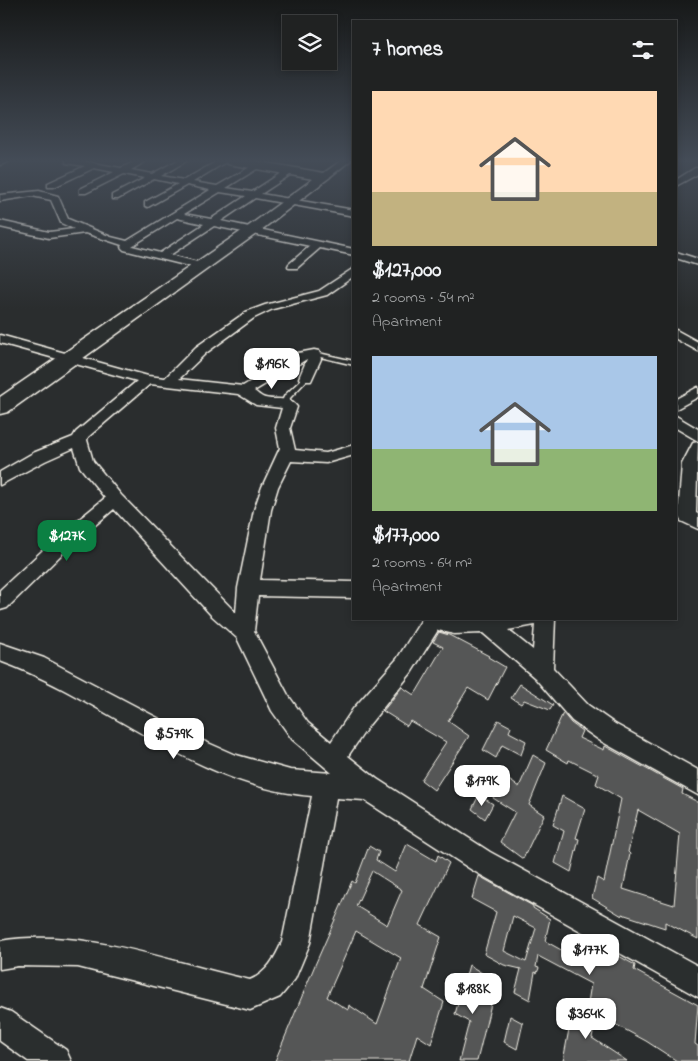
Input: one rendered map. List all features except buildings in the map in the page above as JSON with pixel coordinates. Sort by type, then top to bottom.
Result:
[{"type":"main road","points":[[0,407],[280,210]]},
{"type":"street","points":[[58,210],[64,221],[108,239],[128,244],[186,210]]},
{"type":"street","points":[[162,256],[233,210]]},
{"type":"street","points":[[336,210],[352,213]]},
{"type":"street","points":[[177,215],[352,252]]},
{"type":"street","points":[[0,224],[49,236],[85,230]]},
{"type":"street","points":[[128,244],[126,246],[128,248],[201,266]]},
{"type":"street","points":[[293,266],[318,244]]},
{"type":"street","points":[[677,255],[698,262]]},
{"type":"street","points":[[169,382],[201,350],[250,315],[269,307],[324,293],[352,272]]},
{"type":"street","points":[[677,335],[698,347]]},
{"type":"street","points":[[0,339],[71,357],[147,380],[244,391],[261,402],[285,403],[290,408],[283,428],[288,443],[286,455],[268,490],[257,529],[248,588],[244,632]]},
{"type":"street","points":[[244,391],[303,356],[314,354],[314,359],[306,378]]},
{"type":"street","points":[[147,380],[86,428],[80,435],[79,440],[86,463],[115,499],[218,609],[244,632],[280,703],[330,772],[368,788],[481,861],[698,982]]},
{"type":"street","points":[[677,404],[698,391]]},
{"type":"street","points":[[677,422],[698,436]]},
{"type":"street","points":[[0,479],[39,457],[79,440]]},
{"type":"street","points":[[698,447],[690,464],[687,516],[698,522]]},
{"type":"street","points":[[286,455],[326,458],[352,451]]},
{"type":"street","points":[[0,602],[61,544],[115,499]]},
{"type":"street","points":[[248,588],[352,590]]},
{"type":"street","points":[[0,955],[18,952],[78,953],[250,995],[270,987],[285,970],[296,943],[330,772],[361,717],[404,666],[433,620],[452,624],[513,620]]},
{"type":"street","points":[[542,671],[545,620]]},
{"type":"street","points":[[483,622],[542,671],[556,689],[580,713],[607,732],[698,783]]},
{"type":"street","points":[[0,652],[37,665],[182,743],[231,765],[290,782],[330,772]]},
{"type":"street","points":[[0,1023],[55,1061]]},
{"type":"lane","points":[[314,354],[352,364]]},
{"type":"lane","points":[[285,403],[288,397],[306,378]]}]
